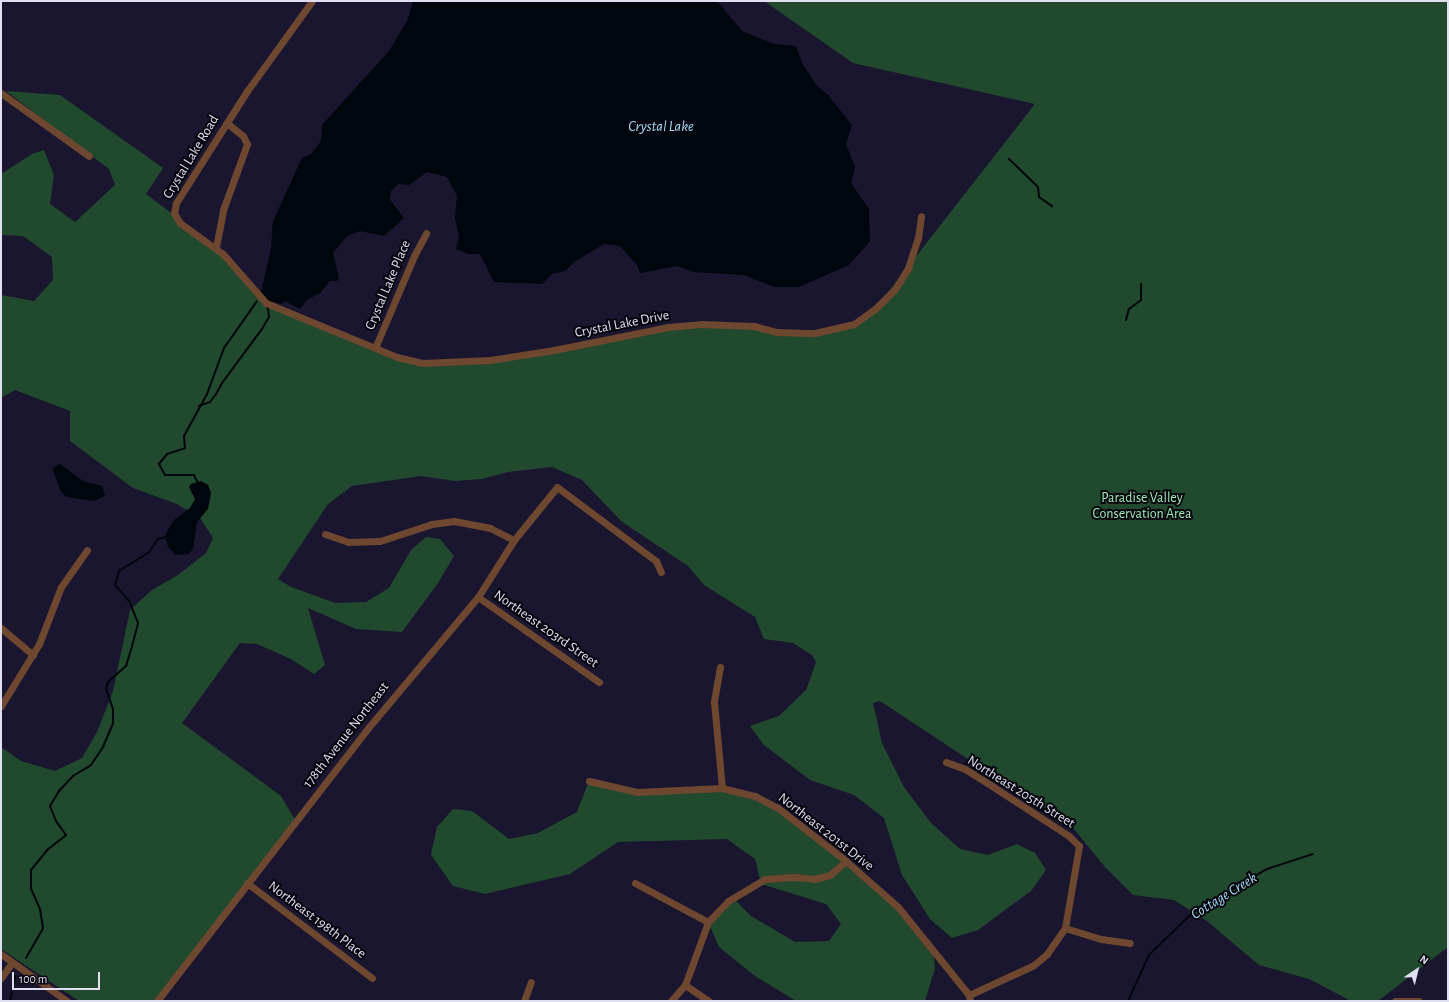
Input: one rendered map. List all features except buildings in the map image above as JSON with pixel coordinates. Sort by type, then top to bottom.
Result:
[{"type":"street","name":"Crystal Lake Road","points":[[312,1],[227,123],[174,208],[180,223],[216,247],[268,304],[362,343]]},
{"type":"street","points":[[1,93],[89,156]]},
{"type":"street","points":[[216,247],[223,210],[247,144],[243,136],[227,123]]},
{"type":"street","name":"Crystal Lake Drive","points":[[362,343],[422,363],[490,360],[668,327],[754,326],[777,332],[815,333],[846,326],[854,324],[875,310],[895,288],[908,268],[918,238],[921,216]]},
{"type":"street","name":"Crystal Lake Place","points":[[375,348],[414,256],[426,233]]},
{"type":"street","name":"178th Avenue Northeast","points":[[157,1001],[373,722],[478,596],[514,540],[557,487],[656,561],[661,572]]},
{"type":"street","points":[[325,534],[348,542],[380,541],[432,524],[454,521],[490,528],[514,540]]},
{"type":"street","points":[[1,706],[33,655],[61,587],[87,550]]},
{"type":"street","name":"Northeast 203rd Street","points":[[478,596],[599,682]]},
{"type":"street","points":[[1,628],[33,655]]},
{"type":"street","points":[[720,667],[714,702],[722,788]]},
{"type":"street","name":"Northeast 205th Street","points":[[946,762],[966,769],[1069,836],[1079,846],[1065,928]]},
{"type":"street","name":"Northeast 201st Drive","points":[[589,781],[637,792],[722,788],[755,796],[778,808],[846,862],[898,907],[970,998]]},
{"type":"street","points":[[671,1001],[685,985],[708,922],[728,901],[765,879],[793,877],[814,879],[830,875],[846,862]]},
{"type":"street","name":"Northeast 198th Place","points":[[247,883],[372,978]]},
{"type":"street","points":[[635,883],[708,922]]},
{"type":"street","points":[[970,998],[1034,965],[1047,954],[1065,928],[1101,940],[1130,943]]},
{"type":"street","points":[[1,954],[67,1001]]},
{"type":"street","points":[[1,978],[12,962]]},
{"type":"street","points":[[524,1001],[531,982]]},
{"type":"street","points":[[685,985],[709,1001]]},
{"type":"street","points":[[1395,1001],[1419,1001]]},
{"type":"green space","name":"Paradise Valley Conservation Area","points":[[764,1],[1448,1],[1448,947],[1378,1001],[1351,1001],[1309,979],[1259,965],[1207,921],[1174,900],[1133,895],[1105,867],[1074,829],[880,701],[873,703],[882,743],[904,787],[931,823],[960,849],[988,855],[1017,844],[1035,853],[1046,870],[1031,891],[978,930],[952,938],[930,919],[902,875],[884,818],[854,795],[810,780],[764,745],[750,726],[779,716],[806,690],[816,662],[812,655],[793,643],[764,639],[755,617],[704,585],[688,566],[621,521],[582,480],[552,467],[508,472],[482,479],[455,481],[421,476],[352,486],[328,504],[278,579],[291,587],[335,603],[366,602],[389,588],[411,550],[426,537],[440,539],[454,556],[438,583],[402,632],[356,629],[308,608],[325,665],[314,674],[291,659],[257,644],[240,643],[182,723],[281,796],[297,823],[157,1001],[79,1001],[1,949],[1,747],[21,761],[55,771],[82,758],[97,732],[113,691],[130,610],[152,590],[178,575],[206,553],[213,538],[200,518],[177,504],[133,488],[70,441],[70,411],[15,390],[1,398],[1,295],[34,301],[53,280],[52,257],[23,236],[1,235],[1,174],[32,154],[44,150],[54,175],[50,204],[75,222],[115,185],[109,169],[6,91],[60,95],[163,168],[146,194],[216,247],[257,295],[396,360],[490,360],[701,324],[815,333],[854,324],[875,309],[1035,104],[853,63]]},
{"type":"green space","points":[[589,781],[637,792],[722,788],[755,796],[778,808],[898,907],[933,950],[935,968],[925,1001],[796,1001],[755,976],[719,947],[708,922],[719,909],[736,901],[751,916],[795,942],[829,941],[841,924],[826,904],[761,884],[755,859],[727,839],[618,842],[570,874],[485,894],[453,886],[431,855],[437,827],[453,809],[472,811],[509,839],[538,833],[577,812]]},
{"type":"water","name":"Crystal Lake","points":[[413,1],[717,1],[742,31],[774,44],[796,46],[803,65],[817,86],[827,94],[852,125],[846,144],[855,167],[851,183],[869,209],[870,241],[849,265],[799,287],[774,287],[744,275],[693,272],[677,266],[640,273],[637,265],[620,246],[604,244],[576,261],[565,271],[552,274],[542,284],[494,282],[480,254],[468,254],[456,249],[459,237],[455,218],[457,196],[447,177],[427,172],[409,185],[398,184],[391,191],[390,200],[404,218],[384,236],[360,231],[347,236],[333,253],[339,278],[337,281],[330,281],[320,293],[307,300],[300,309],[285,301],[281,304],[270,301],[269,309],[266,308],[266,301],[261,293],[271,248],[273,221],[302,158],[311,154],[321,141],[322,125],[389,51],[408,19]]},
{"type":"water","points":[[60,464],[83,481],[102,486],[105,496],[94,501],[67,497],[61,492],[52,468]]},
{"type":"water","points":[[201,481],[208,485],[211,493],[208,509],[197,522],[193,549],[188,554],[176,555],[168,547],[165,535],[174,520],[190,508],[195,499],[189,487],[191,484]]},
{"type":"waterway","points":[[1009,159],[1038,187],[1039,197],[1052,206]]},
{"type":"waterway","points":[[1126,320],[1129,309],[1141,300],[1141,284]]},
{"type":"waterway","points":[[198,483],[194,475],[165,475],[159,464],[167,454],[185,448],[184,436],[207,394],[224,348],[257,301]]},
{"type":"waterway","points":[[199,406],[210,402],[222,383],[262,329],[269,317],[268,308]]},
{"type":"waterway","points":[[26,958],[43,928],[40,909],[31,889],[31,870],[47,850],[66,835],[56,821],[50,806],[59,791],[73,776],[91,765],[103,747],[113,724],[113,709],[106,689],[108,682],[126,666],[138,623],[129,601],[115,585],[119,571],[149,552],[158,539],[167,537]]},
{"type":"waterway","name":"Cottage Creek","points":[[1128,1001],[1149,955],[1192,913],[1267,869],[1313,854]]},
{"type":"waterway","points":[[10,1001],[15,977]]}]
